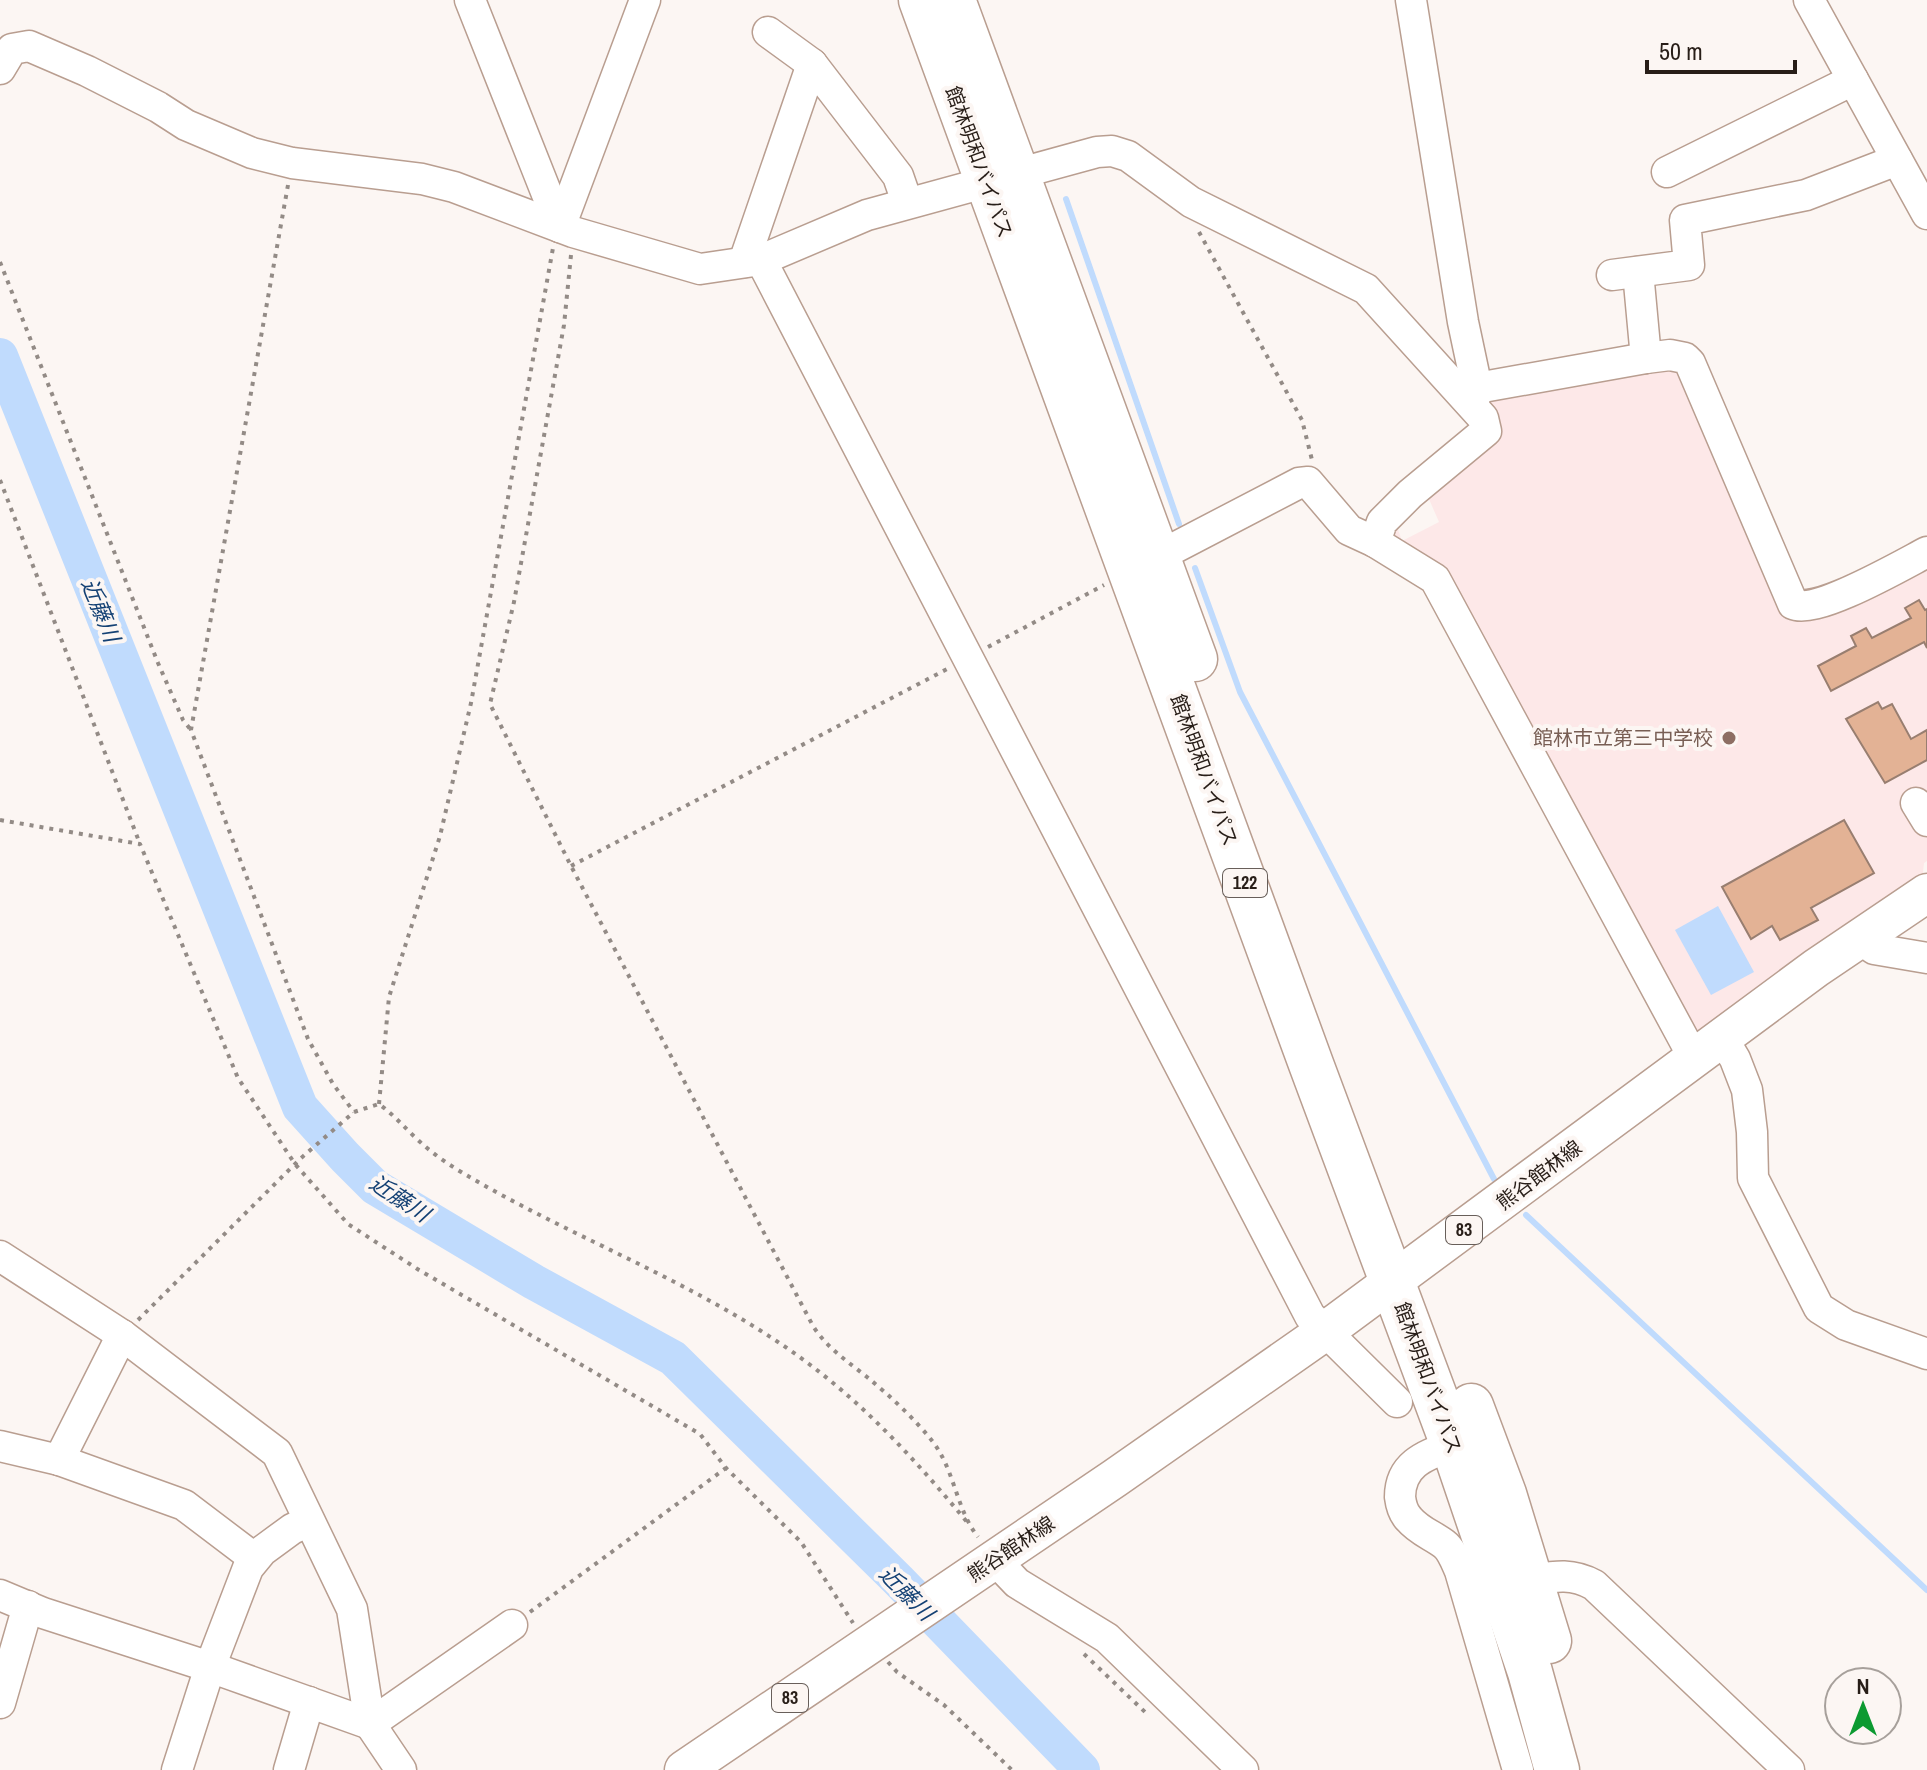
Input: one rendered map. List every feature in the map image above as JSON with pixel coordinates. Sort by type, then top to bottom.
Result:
[{"type":"highway","name":"館林明和バイパス","points":[[921,0],[1001,178],[1145,564],[1336,1055],[1405,1273],[1453,1445],[1530,1672],[1557,1770]]},
{"type":"highway","name":"館林明和バイパス","points":[[953,0],[1001,178]]},
{"type":"highway","name":"館林明和バイパス","points":[[1405,1273],[1504,1494],[1532,1580],[1583,1770]]},
{"type":"main road","name":"熊谷館林線","points":[[884,1635],[1324,1332],[1859,938],[1927,893]]},
{"type":"main road","name":"83","points":[[684,1770],[884,1635]]},
{"type":"street","points":[[470,0],[566,230]]},
{"type":"street","points":[[566,230],[645,0]]},
{"type":"street","points":[[1375,542],[1382,522],[1410,494],[1486,431],[1475,396],[1411,0]]},
{"type":"street","points":[[1809,0],[1897,160],[1923,196]]},
{"type":"street","points":[[768,32],[812,64],[898,176],[907,202]]},
{"type":"street","points":[[4,50],[29,46],[58,58],[158,107],[210,137],[252,153],[292,163],[422,179],[454,187],[566,230],[700,269],[752,261],[907,202],[1097,152],[1112,151],[1128,156],[1191,202],[1366,289],[1475,396]]},
{"type":"street","points":[[812,64],[752,261],[967,658],[1301,1301],[1324,1332],[1397,1402]]},
{"type":"street","points":[[1667,172],[1853,80]]},
{"type":"street","points":[[1646,358],[1625,273],[1689,265],[1685,220],[1806,195],[1897,160]]},
{"type":"street","points":[[1475,396],[1646,358],[1679,356],[1690,363],[1793,604],[1805,607],[1839,597],[1927,552]]},
{"type":"street","points":[[1145,564],[1299,483],[1308,482],[1349,530],[1427,573],[1442,587],[1683,1043],[1735,1059],[1750,1107],[1753,1178],[1819,1308],[1846,1325],[1927,1354]]},
{"type":"street","points":[[1859,938],[1874,949],[1927,958]]},
{"type":"street","points":[[0,1256],[122,1335],[277,1453],[352,1609],[370,1724],[401,1770]]},
{"type":"street","points":[[59,1460],[122,1335]]},
{"type":"street","points":[[1453,1445],[1425,1455],[1411,1465],[1403,1476],[1400,1502],[1405,1516],[1415,1526],[1445,1545],[1460,1571],[1518,1770]]},
{"type":"street","points":[[0,1446],[59,1460],[184,1505],[254,1558]]},
{"type":"street","points":[[177,1770],[210,1667],[254,1558],[292,1529],[309,1521]]},
{"type":"street","points":[[995,1560],[1017,1583],[1107,1638],[1243,1770]]},
{"type":"street","points":[[1532,1580],[1565,1574],[1580,1577],[1594,1585],[1789,1770]]},
{"type":"street","points":[[0,1595],[370,1724]]},
{"type":"street","points":[[0,1703],[28,1606]]},
{"type":"street","points":[[370,1724],[512,1625]]},
{"type":"street","points":[[289,1770],[309,1702]]},
{"type":"path","points":[[191,730],[292,163]]},
{"type":"path","points":[[1191,202],[1198,230],[1302,420],[1312,459],[1308,482]]},
{"type":"path","points":[[566,230],[564,325],[514,602],[490,704],[571,866],[813,1326],[824,1343],[870,1380],[933,1442],[951,1473],[968,1524]]},
{"type":"path","points":[[379,1104],[389,997],[440,836],[471,703],[554,243],[566,230]]},
{"type":"path","points":[[0,262],[158,663],[183,720],[191,730],[308,1039],[354,1112]]},
{"type":"path","points":[[0,480],[140,844],[238,1078],[295,1164],[348,1224],[419,1270],[700,1434],[726,1468],[801,1542],[857,1628],[884,1635],[897,1672],[944,1705],[1012,1770]]},
{"type":"path","points":[[571,866],[1145,564]]},
{"type":"path","points":[[0,820],[140,844]]},
{"type":"path","points":[[122,1335],[300,1159],[354,1112],[379,1104]]},
{"type":"path","points":[[379,1104],[396,1116],[420,1142],[467,1176],[686,1288],[743,1320],[808,1363],[871,1414],[923,1470],[995,1560]]},
{"type":"path","points":[[512,1625],[726,1468]]},
{"type":"shaded area","name":"館林市立第三中学校","points":[[1677,361],[1790,615],[1927,560],[1927,861],[1924,863],[1922,881],[1697,1040],[1447,581],[1392,544],[1394,518],[1402,541],[1439,522],[1425,490],[1494,428],[1485,396]]},
{"type":"water","points":[[1718,906],[1754,972],[1711,995],[1675,930]]},
{"type":"building","points":[[1919,600],[1927,609],[1927,648],[1924,642],[1831,691],[1818,666],[1856,646],[1851,636],[1866,628],[1872,638],[1911,618],[1905,608]]},
{"type":"building","points":[[1878,702],[1882,709],[1892,704],[1911,739],[1927,730],[1927,760],[1885,783],[1846,719]]},
{"type":"building","points":[[1844,820],[1874,873],[1811,908],[1818,920],[1780,940],[1772,926],[1751,939],[1722,887]]},
{"type":"waterway","points":[[1066,199],[1179,524]]},
{"type":"waterway","name":"近藤川","points":[[0,356],[300,1107],[375,1187],[534,1282],[673,1358],[898,1580],[1082,1770]]},
{"type":"waterway","points":[[1195,568],[1240,692],[1494,1179]]},
{"type":"waterway","points":[[1526,1215],[1927,1590]]},
{"type":"place","name":"館林市立第三中学校","points":[[1729,738]]}]
